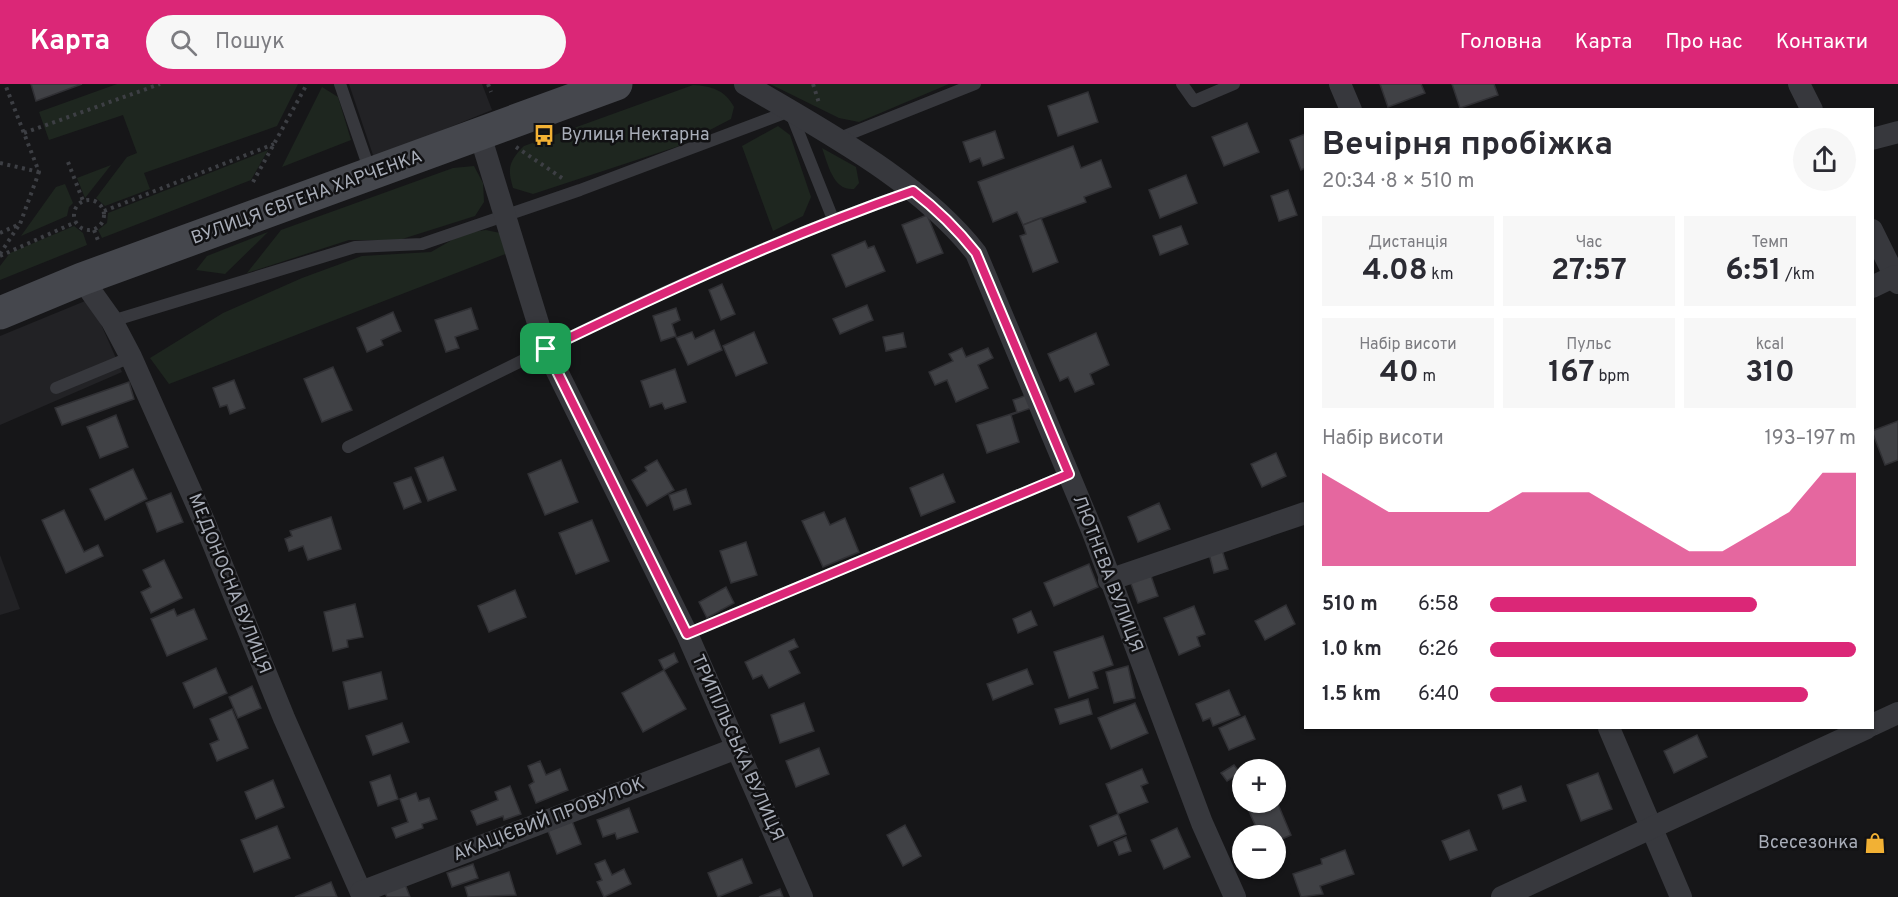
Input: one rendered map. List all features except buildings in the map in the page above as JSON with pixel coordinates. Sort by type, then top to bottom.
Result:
[{"type":"main road","name":"ВУЛИЦЯ ЄВГЕНА ХАРЧЕНКА","points":[[0,313],[82,279],[371,175],[494,139],[615,84]]},
{"type":"street","name":"ЛЮТНЕВА ВУЛИЦЯ","points":[[745,84],[837,139],[938,209],[957,228],[976,253],[1092,530],[1202,823],[1235,897]]},
{"type":"street","points":[[1340,84],[1350,108]]},
{"type":"street","points":[[1799,84],[1811,108]]},
{"type":"street","points":[[1874,138],[1898,132]]},
{"type":"street","name":"ТРИПІЛЬСЬКА ВУЛИЦЯ","points":[[494,139],[504,217],[546,349],[687,634],[802,897]]},
{"type":"street","points":[[1874,234],[1896,279],[1874,285]]},
{"type":"street","name":"МЕДОНОСНА ВУЛИЦЯ","points":[[82,279],[112,321],[131,357],[204,521],[284,718],[362,895]]},
{"type":"street","points":[[1109,580],[1304,513]]},
{"type":"street","points":[[1874,724],[1898,713]]},
{"type":"street","points":[[1609,729],[1681,897]]},
{"type":"street","points":[[1502,897],[1866,729]]},
{"type":"street","name":"АКАЦІЄВИЙ ПРОВУЛОК","points":[[362,895],[737,748]]},
{"type":"lane","points":[[340,84],[371,175]]},
{"type":"lane","points":[[837,139],[975,84]]},
{"type":"lane","points":[[1182,84],[1194,101],[1234,84]]},
{"type":"lane","points":[[112,321],[355,247],[422,244],[580,190],[789,111],[833,219]]},
{"type":"lane","points":[[348,447],[675,286],[833,219],[913,191]]},
{"type":"lane","points":[[56,388],[131,357]]},
{"type":"lane","points":[[687,634],[1069,474]]},
{"type":"path","points":[[0,255],[20,224],[39,172],[5,84]]},
{"type":"path","points":[[24,133],[160,84]]},
{"type":"path","points":[[253,182],[307,84]]},
{"type":"path","points":[[488,84],[491,92]]},
{"type":"path","points":[[494,139],[580,190]]},
{"type":"path","points":[[104,211],[274,144]]},
{"type":"path","points":[[68,162],[83,201]]},
{"type":"path","points":[[0,163],[39,172]]},
{"type":"path","points":[[83,201],[97,202],[104,211],[104,220],[94,230],[82,229],[76,222],[76,208],[83,201]]},
{"type":"path","points":[[0,255],[76,222]]},
{"type":"path","points":[[0,233],[20,224]]},
{"type":"path","points":[[94,230],[99,243]]},
{"type":"shaded area","points":[[117,84],[298,84],[277,126],[144,173],[150,189],[105,206],[96,198],[127,157],[137,153],[123,115],[49,140],[39,112]]},
{"type":"shaded area","points":[[349,84],[482,84],[492,110],[374,158]]},
{"type":"shaded area","points":[[770,84],[949,84],[859,122],[839,118]]},
{"type":"shaded area","points":[[693,85],[706,86],[722,93],[734,107],[731,119],[679,146],[533,194],[513,188],[510,175],[512,161],[524,146]]},
{"type":"shaded area","points":[[322,87],[338,97],[351,140],[282,167]]},
{"type":"shaded area","points":[[778,126],[790,135],[811,197],[803,216],[773,231],[742,146]]},
{"type":"shaded area","points":[[822,148],[856,167],[859,183],[854,189],[841,186],[836,181]]},
{"type":"shaded area","points":[[268,150],[251,180],[102,238],[98,230],[107,223],[108,213]]},
{"type":"shaded area","points":[[111,165],[85,198],[77,178]]},
{"type":"shaded area","points":[[474,166],[483,183],[484,202],[475,216],[399,240],[349,240],[247,273],[281,230],[453,168]]},
{"type":"shaded area","points":[[65,184],[73,203],[69,207],[67,216],[21,236],[56,187]]},
{"type":"shaded area","points":[[74,226],[83,233],[87,245],[0,280],[0,266],[10,253]]},
{"type":"shaded area","points":[[486,230],[500,233],[508,253],[169,384],[150,358],[223,313],[302,278],[362,256],[431,252],[464,233]]},
{"type":"shaded area","points":[[268,232],[225,274],[196,270],[207,256]]},
{"type":"shaded area","points":[[90,299],[122,372],[0,425],[0,336]]},
{"type":"shaded area","points":[[0,555],[20,609],[0,615]]},
{"type":"place","name":"Вулиця Нектарна","points":[[544,135]]},
{"type":"place","name":"Всесезонка","points":[[1875,843]]},
{"type":"route","points":[[913,191],[938,209],[957,228],[976,253],[1069,474],[687,634],[546,349],[675,286],[833,219],[913,191]]}]
